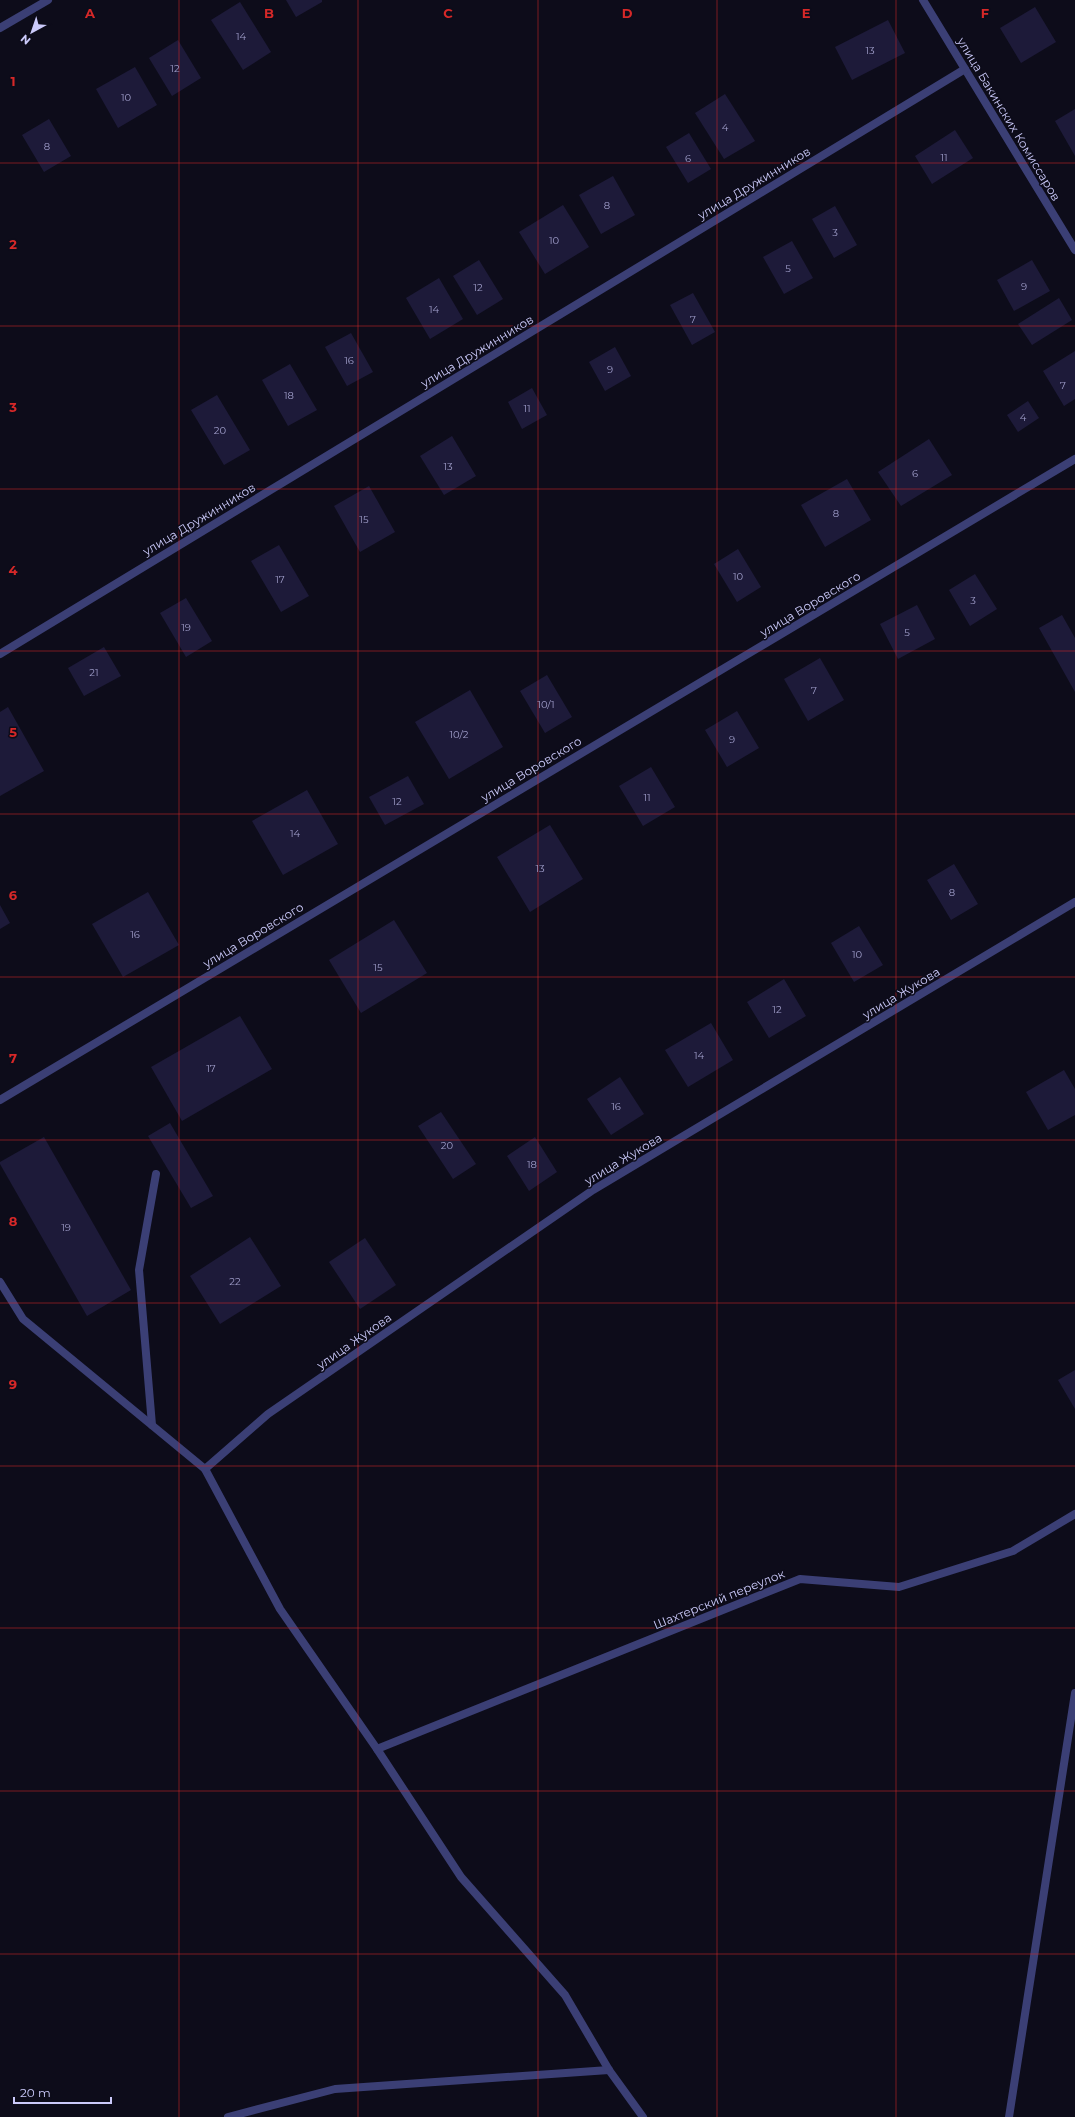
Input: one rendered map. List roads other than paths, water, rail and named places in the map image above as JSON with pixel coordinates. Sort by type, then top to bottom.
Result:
[{"type":"street","points":[[0,28],[48,0]]},
{"type":"street","name":"улица Бакинских Комиссаров","points":[[924,0],[1075,250]]},
{"type":"street","name":"улица Дружинников","points":[[0,654],[965,69]]},
{"type":"street","name":"улица Воровского","points":[[0,1100],[1075,459]]},
{"type":"street","name":"улица Жукова","points":[[205,1469],[268,1414],[593,1190],[1075,902]]},
{"type":"street","points":[[152,1425],[139,1270],[156,1174]]},
{"type":"street","points":[[0,1282],[23,1319],[205,1469],[280,1609],[376,1749],[460,1877],[565,1995],[609,2070],[643,2117]]},
{"type":"street","name":"Шахтерский переулок","points":[[376,1749],[800,1579],[899,1587],[1013,1551],[1075,1514]]},
{"type":"street","points":[[1009,2117],[1075,1693]]},
{"type":"street","points":[[228,2117],[335,2088],[609,2070]]}]
